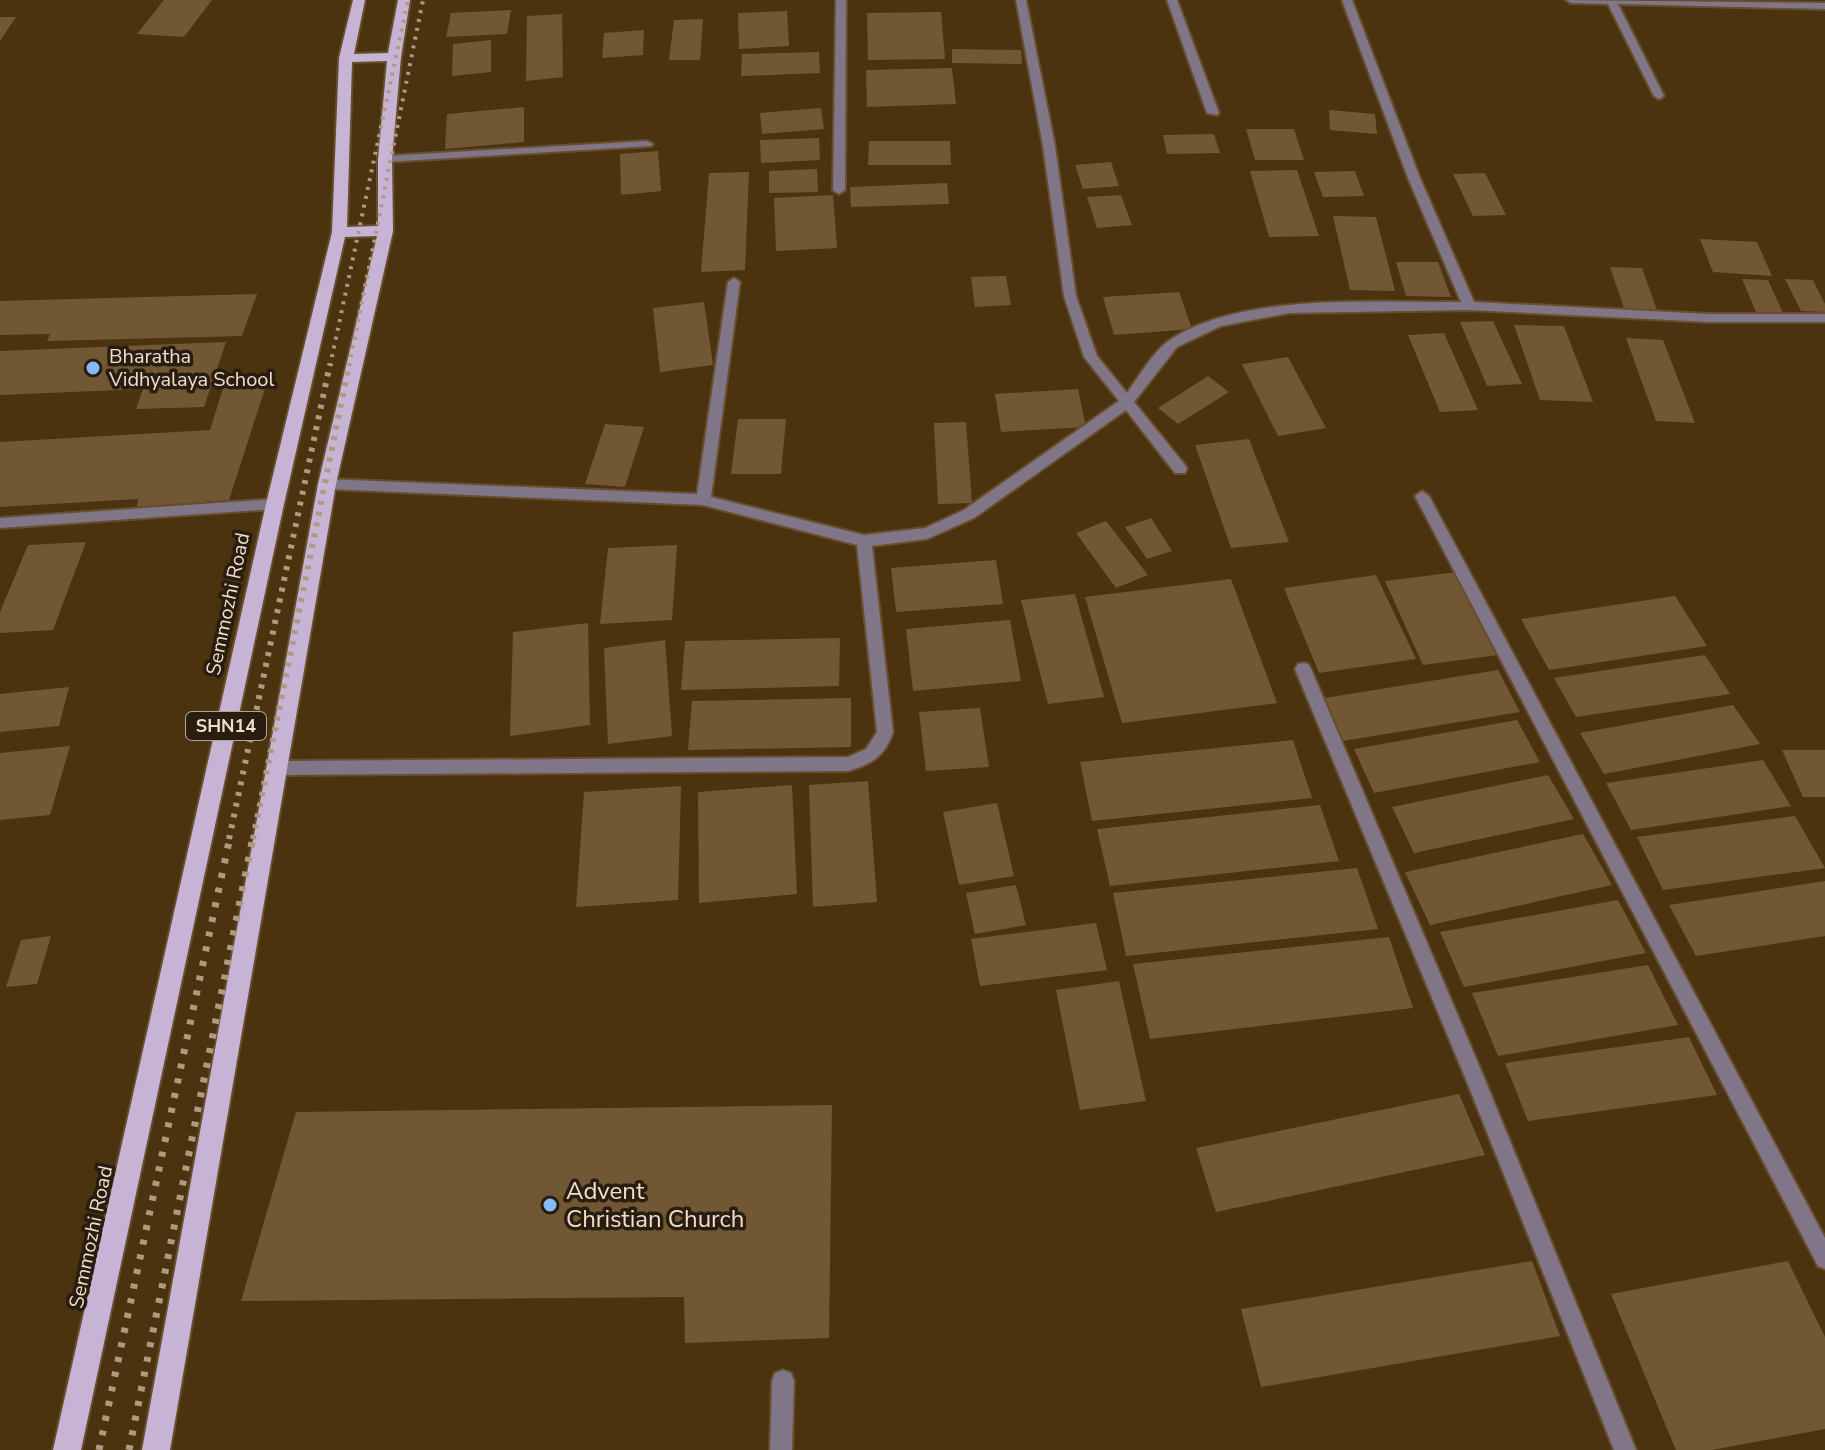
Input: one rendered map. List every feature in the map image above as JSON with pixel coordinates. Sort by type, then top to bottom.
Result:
[{"type":"main road","name":"Semmozhi Road","points":[[67,1450],[275,504],[339,232],[346,58],[359,0]]},
{"type":"main road","name":"SHN14","points":[[156,1450],[327,484],[386,231],[385,159],[394,57],[404,0]]},
{"type":"main road","points":[[346,58],[394,57]]},
{"type":"main road","points":[[339,232],[386,231]]},
{"type":"street","points":[[839,190],[841,0]]},
{"type":"street","points":[[1021,0],[1049,146],[1070,296],[1091,357],[1180,469]]},
{"type":"street","points":[[1172,0],[1213,113]]},
{"type":"street","points":[[1347,0],[1414,178],[1469,306]]},
{"type":"street","points":[[1571,0],[1825,6]]},
{"type":"street","points":[[1612,2],[1659,96]]},
{"type":"street","points":[[385,159],[647,144]]},
{"type":"street","points":[[703,500],[734,282]]},
{"type":"street","points":[[327,484],[703,500],[864,541],[927,533],[969,514],[1126,403],[1172,344],[1218,322],[1289,309],[1469,306],[1709,318],[1825,318]]},
{"type":"street","points":[[1422,496],[1825,1259]]},
{"type":"street","points":[[0,523],[275,504]]},
{"type":"street","points":[[278,768],[848,764],[869,758],[880,749],[885,732],[864,541]]},
{"type":"street","points":[[1303,669],[1625,1450]]},
{"type":"street","points":[[781,1450],[783,1381]]},
{"type":"building","points":[[164,0],[212,0],[184,37],[137,34]]},
{"type":"building","points":[[511,10],[507,34],[446,37],[451,13]]},
{"type":"building","points":[[787,11],[789,46],[739,49],[738,13]]},
{"type":"building","points":[[941,12],[945,59],[868,60],[867,13]]},
{"type":"building","points":[[562,14],[563,77],[526,81],[527,16]]},
{"type":"building","points":[[0,17],[16,17],[0,41]]},
{"type":"building","points":[[703,19],[700,60],[669,60],[674,20]]},
{"type":"building","points":[[644,30],[643,55],[602,58],[604,33]]},
{"type":"building","points":[[491,40],[491,72],[452,76],[453,44]]},
{"type":"building","points":[[952,49],[1021,50],[1022,64],[952,63]]},
{"type":"building","points":[[819,52],[820,73],[741,76],[742,54]]},
{"type":"building","points":[[952,68],[956,104],[867,107],[866,70]]},
{"type":"building","points":[[524,107],[524,142],[445,149],[447,114]]},
{"type":"building","points":[[821,108],[824,129],[762,134],[760,113]]},
{"type":"building","points":[[1329,110],[1375,114],[1377,134],[1330,130]]},
{"type":"building","points":[[1246,129],[1294,129],[1304,160],[1255,160]]},
{"type":"building","points":[[1214,134],[1220,153],[1167,154],[1163,135]]},
{"type":"building","points":[[819,138],[820,160],[761,163],[760,140]]},
{"type":"building","points":[[869,141],[950,141],[951,165],[868,165]]},
{"type":"building","points":[[658,151],[661,191],[621,195],[620,154]]},
{"type":"building","points":[[1111,162],[1119,186],[1083,189],[1075,165]]},
{"type":"building","points":[[817,169],[818,192],[769,193],[769,171]]},
{"type":"building","points":[[1297,170],[1319,236],[1269,237],[1250,171]]},
{"type":"building","points":[[1355,171],[1364,196],[1323,197],[1314,172]]},
{"type":"building","points":[[749,172],[745,270],[701,272],[709,173]]},
{"type":"building","points":[[1485,173],[1506,215],[1473,216],[1453,174]]},
{"type":"building","points":[[947,183],[949,204],[851,207],[850,187]]},
{"type":"building","points":[[833,195],[837,248],[776,251],[774,198]]},
{"type":"building","points":[[1121,195],[1132,225],[1097,228],[1087,197]]},
{"type":"building","points":[[1333,216],[1376,217],[1395,291],[1350,290]]},
{"type":"building","points":[[1700,239],[1757,242],[1772,276],[1713,272]]},
{"type":"building","points":[[1396,262],[1438,262],[1451,297],[1406,296]]},
{"type":"building","points":[[1610,267],[1642,268],[1658,313],[1625,311]]},
{"type":"building","points":[[1006,276],[1011,305],[975,307],[971,277]]},
{"type":"building","points":[[1742,279],[1768,280],[1783,313],[1756,312]]},
{"type":"building","points":[[1785,279],[1813,280],[1825,304],[1825,312],[1801,311]]},
{"type":"building","points":[[1179,292],[1192,329],[1114,335],[1103,297]]},
{"type":"building","points":[[257,294],[242,336],[47,341],[50,334],[0,335],[0,301]]},
{"type":"building","points":[[704,302],[713,365],[660,372],[653,308]]},
{"type":"building","points":[[1493,321],[1522,384],[1487,386],[1460,322]]},
{"type":"building","points":[[1514,325],[1564,326],[1593,402],[1540,400]]},
{"type":"building","points":[[1444,333],[1478,410],[1440,412],[1408,335]]},
{"type":"building","points":[[1626,338],[1663,340],[1695,423],[1656,421]]},
{"type":"building","points":[[226,342],[204,407],[136,409],[143,389],[0,395],[0,351]]},
{"type":"building","points":[[1288,357],[1326,428],[1278,436],[1242,364]]},
{"type":"building","points":[[1208,376],[1229,392],[1178,424],[1158,408]]},
{"type":"building","points":[[268,379],[229,500],[137,507],[138,499],[0,507],[0,442],[210,430],[225,382]]},
{"type":"building","points":[[1078,389],[1086,427],[1001,432],[995,394]]},
{"type":"building","points":[[738,419],[786,419],[781,474],[731,474]]},
{"type":"building","points":[[966,422],[972,503],[938,504],[934,423]]},
{"type":"building","points":[[605,424],[644,427],[625,487],[585,484]]},
{"type":"building","points":[[1249,439],[1289,542],[1231,548],[1195,445]]},
{"type":"building","points":[[1151,518],[1172,551],[1147,559],[1125,527]]},
{"type":"building","points":[[1106,521],[1148,575],[1116,588],[1076,533]]},
{"type":"building","points":[[86,542],[53,630],[0,633],[0,612],[28,545]]},
{"type":"building","points":[[677,545],[672,620],[600,624],[608,548]]},
{"type":"building","points":[[996,560],[1003,604],[896,612],[891,568]]},
{"type":"building","points":[[1457,572],[1498,655],[1423,665],[1385,581]]},
{"type":"building","points":[[1376,575],[1416,659],[1319,673],[1284,588]]},
{"type":"building","points":[[1231,579],[1277,703],[1122,723],[1085,597]]},
{"type":"building","points":[[1075,594],[1104,697],[1048,704],[1021,600]]},
{"type":"building","points":[[1675,596],[1707,646],[1549,670],[1521,619]]},
{"type":"building","points":[[1010,620],[1021,681],[913,691],[906,629]]},
{"type":"building","points":[[588,623],[590,725],[510,736],[513,632]]},
{"type":"building","points":[[840,638],[839,686],[681,690],[685,641]]},
{"type":"building","points":[[665,640],[672,736],[608,744],[604,648]]},
{"type":"building","points":[[1705,655],[1730,694],[1576,717],[1554,678]]},
{"type":"building","points":[[1498,670],[1520,712],[1343,741],[1325,698]]},
{"type":"building","points":[[69,687],[59,726],[0,732],[0,694]]},
{"type":"building","points":[[851,698],[851,747],[688,750],[692,701]]},
{"type":"building","points":[[1733,705],[1760,744],[1604,774],[1580,733]]},
{"type":"building","points":[[980,708],[989,767],[926,771],[919,712]]},
{"type":"building","points":[[1517,720],[1540,762],[1374,793],[1354,749]]},
{"type":"building","points":[[1293,740],[1312,798],[1092,821],[1080,762]]},
{"type":"building","points":[[70,746],[50,815],[0,820],[0,753]]},
{"type":"building","points":[[1782,750],[1825,750],[1825,797],[1803,797]]},
{"type":"building","points":[[1763,760],[1791,806],[1631,830],[1606,783]]},
{"type":"building","points":[[1548,775],[1574,819],[1414,853],[1392,807]]},
{"type":"building","points":[[868,781],[877,902],[813,907],[809,785]]},
{"type":"building","points":[[792,785],[797,894],[699,903],[698,792]]},
{"type":"building","points":[[681,786],[678,900],[576,907],[584,792]]},
{"type":"building","points":[[997,803],[1014,876],[959,885],[943,812]]},
{"type":"building","points":[[1320,805],[1339,861],[1110,886],[1097,829]]},
{"type":"building","points":[[1795,816],[1825,868],[1663,890],[1637,837]]},
{"type":"building","points":[[1583,834],[1612,885],[1430,925],[1405,872]]},
{"type":"building","points":[[1357,868],[1378,929],[1126,956],[1113,893]]},
{"type":"building","points":[[1825,881],[1825,936],[1696,956],[1669,905]]},
{"type":"building","points":[[1016,885],[1026,925],[975,934],[966,893]]},
{"type":"building","points":[[1618,900],[1646,953],[1464,987],[1440,932]]},
{"type":"building","points":[[1096,923],[1107,970],[980,986],[971,939]]},
{"type":"building","points":[[51,936],[37,984],[6,987],[21,940]]},
{"type":"building","points":[[1389,937],[1413,1008],[1150,1039],[1133,964]]},
{"type":"building","points":[[1648,965],[1678,1025],[1498,1056],[1472,993]]},
{"type":"building","points":[[1119,981],[1146,1101],[1080,1110],[1056,990]]},
{"type":"building","points":[[1689,1037],[1717,1095],[1528,1121],[1505,1063]]},
{"type":"building","points":[[1459,1094],[1485,1155],[1216,1212],[1196,1148]]},
{"type":"building","name":"Advent Christian Church","points":[[832,1105],[829,1338],[685,1343],[684,1297],[241,1301],[296,1112]]},
{"type":"building","points":[[1532,1261],[1560,1336],[1261,1387],[1241,1309]]},
{"type":"building","points":[[1788,1261],[1825,1337],[1825,1429],[1712,1450],[1676,1450],[1611,1294]]},
{"type":"railway","points":[[330,366],[408,0]]},
{"type":"railway","points":[[349,366],[423,0]]},
{"type":"railway","points":[[229,839],[330,364]]},
{"type":"railway","points":[[253,839],[349,364]]},
{"type":"railway","points":[[99,1450],[230,837]]},
{"type":"railway","points":[[129,1450],[253,837]]},
{"type":"place","name":"Bharatha Vidhyalaya School","points":[[93,368]]},
{"type":"place","name":"Advent Christian Church","points":[[550,1205]]}]
